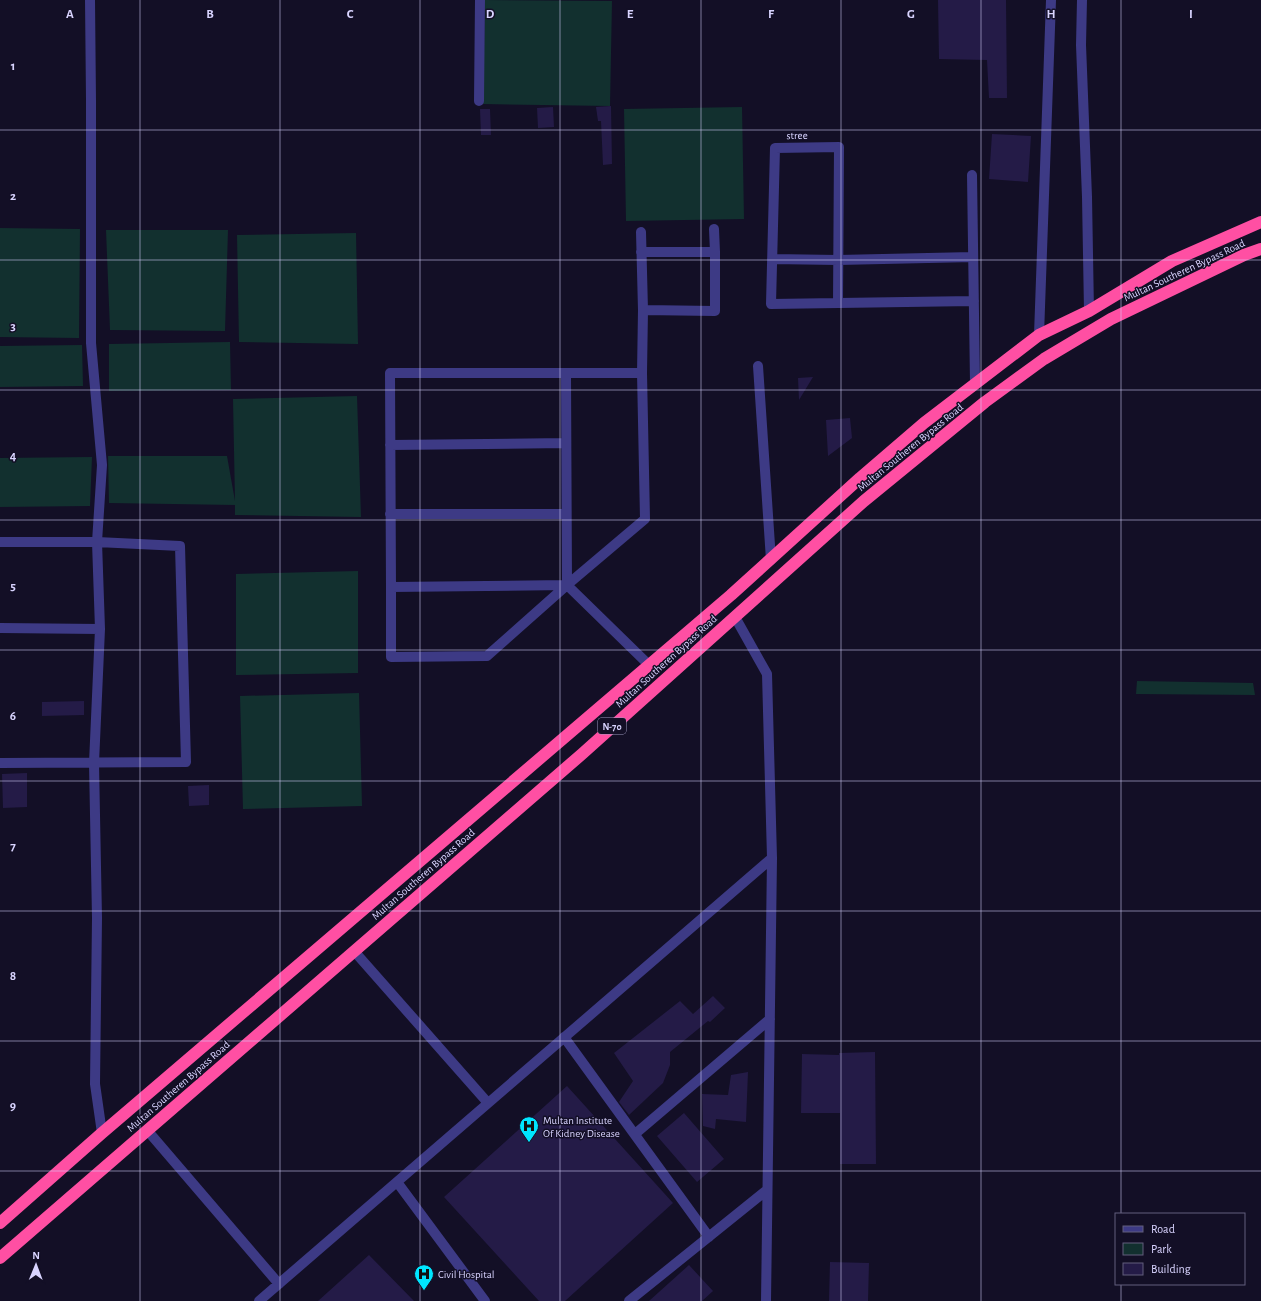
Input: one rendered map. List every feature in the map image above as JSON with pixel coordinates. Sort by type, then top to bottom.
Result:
[{"type":"highway","name":"Multan Southeren Bypass Road","points":[[0,1223],[102,1133],[649,666],[924,423],[1039,335],[1088,311],[1172,261],[1261,222]]},
{"type":"highway","name":"Multan Southeren Bypass Road","points":[[0,1258],[582,754],[864,501],[985,402],[1044,359],[1112,319],[1244,255],[1261,249]]},
{"type":"street","points":[[90,0],[91,343],[102,465],[97,542],[100,629],[94,762],[97,918],[95,1084],[102,1133]]},
{"type":"street","points":[[479,101],[480,0]]},
{"type":"street","points":[[1039,335],[1051,0]]},
{"type":"street","points":[[1082,0],[1081,45],[1087,197],[1088,311]]},
{"type":"street","name":"stree","points":[[838,303],[839,147],[775,148],[771,304],[974,301]]},
{"type":"street","points":[[972,175],[975,383]]},
{"type":"street","points":[[643,310],[715,311],[714,229]]},
{"type":"street","points":[[641,232],[645,520],[567,585],[487,656],[391,657],[390,373],[642,373]]},
{"type":"street","points":[[641,252],[715,252]]},
{"type":"street","points":[[772,259],[838,260],[973,257]]},
{"type":"street","points":[[758,366],[770,560]]},
{"type":"street","points":[[566,373],[567,585],[649,666]]},
{"type":"street","points":[[390,445],[566,443]]},
{"type":"street","points":[[390,514],[566,514]]},
{"type":"street","points":[[0,542],[97,542],[180,546],[186,762],[0,763]]},
{"type":"street","points":[[390,587],[567,585]]},
{"type":"street","points":[[735,617],[767,674],[772,858],[766,1301]]},
{"type":"street","points":[[0,628],[100,629]]},
{"type":"street","points":[[259,1301],[772,858]]},
{"type":"street","points":[[354,951],[488,1103]]},
{"type":"street","points":[[635,1134],[770,1019]]},
{"type":"street","points":[[564,1037],[709,1237]]},
{"type":"street","points":[[148,1130],[279,1284]]},
{"type":"street","points":[[397,1182],[485,1301]]},
{"type":"street","points":[[629,1301],[767,1190]]},
{"type":"green space","points":[[485,0],[612,1],[610,106],[483,104]]},
{"type":"green space","points":[[742,107],[744,219],[626,221],[624,109]]},
{"type":"green space","points":[[0,228],[80,229],[79,338],[0,337]]},
{"type":"green space","points":[[106,230],[228,230],[225,331],[110,330]]},
{"type":"green space","points":[[356,233],[358,344],[239,342],[237,235]]},
{"type":"green space","points":[[230,342],[231,390],[109,391],[109,344]]},
{"type":"green space","points":[[82,345],[83,386],[0,387],[0,346]]},
{"type":"green space","points":[[357,396],[361,517],[235,515],[235,505],[109,503],[108,456],[227,456],[235,501],[233,399]]},
{"type":"green space","points":[[92,457],[90,506],[0,507],[0,458]]},
{"type":"green space","points":[[358,571],[358,673],[236,675],[236,574]]},
{"type":"green space","points":[[1137,681],[1253,683],[1255,695],[1136,694]]},
{"type":"green space","points":[[359,693],[362,806],[243,809],[240,696]]},
{"type":"building","points":[[938,0],[1006,0],[1007,98],[989,98],[987,60],[939,59]]},
{"type":"building","points":[[611,106],[612,164],[603,165],[601,121],[598,121],[596,107]]},
{"type":"building","points":[[553,107],[554,127],[538,128],[537,108]]},
{"type":"building","points":[[480,109],[490,109],[491,135],[481,135]]},
{"type":"building","points":[[992,134],[1031,136],[1028,182],[989,179]]},
{"type":"building","points":[[813,377],[799,400],[798,378]]},
{"type":"building","points":[[850,418],[852,438],[828,456],[826,420]]},
{"type":"building","points":[[84,701],[84,715],[42,716],[42,702]]},
{"type":"building","points":[[27,773],[27,807],[3,808],[2,774]]},
{"type":"building","points":[[209,785],[209,805],[189,806],[188,786]]},
{"type":"building","points":[[713,996],[725,1008],[710,1022],[708,1021],[670,1052],[670,1065],[663,1083],[629,1115],[619,1102],[633,1081],[614,1053],[680,1001],[693,1014]]},
{"type":"building","points":[[875,1052],[876,1164],[840,1164],[840,1113],[801,1113],[802,1054],[839,1055],[839,1053]]},
{"type":"building","points":[[748,1072],[746,1122],[716,1119],[715,1129],[703,1126],[702,1094],[728,1095],[731,1075]]},
{"type":"building","points":[[567,1086],[673,1203],[565,1301],[539,1301],[444,1197]]},
{"type":"building","points":[[684,1113],[724,1159],[697,1182],[657,1136]]},
{"type":"building","points":[[369,1255],[414,1301],[318,1301]]},
{"type":"building","points":[[830,1262],[869,1263],[868,1301],[829,1301]]},
{"type":"building","points":[[689,1265],[713,1291],[702,1301],[649,1301]]},
{"type":"place","name":"Multan Institute Of Kidney Disease","points":[[529,1143]]},
{"type":"place","name":"Civil Hospital","points":[[424,1291]]}]
